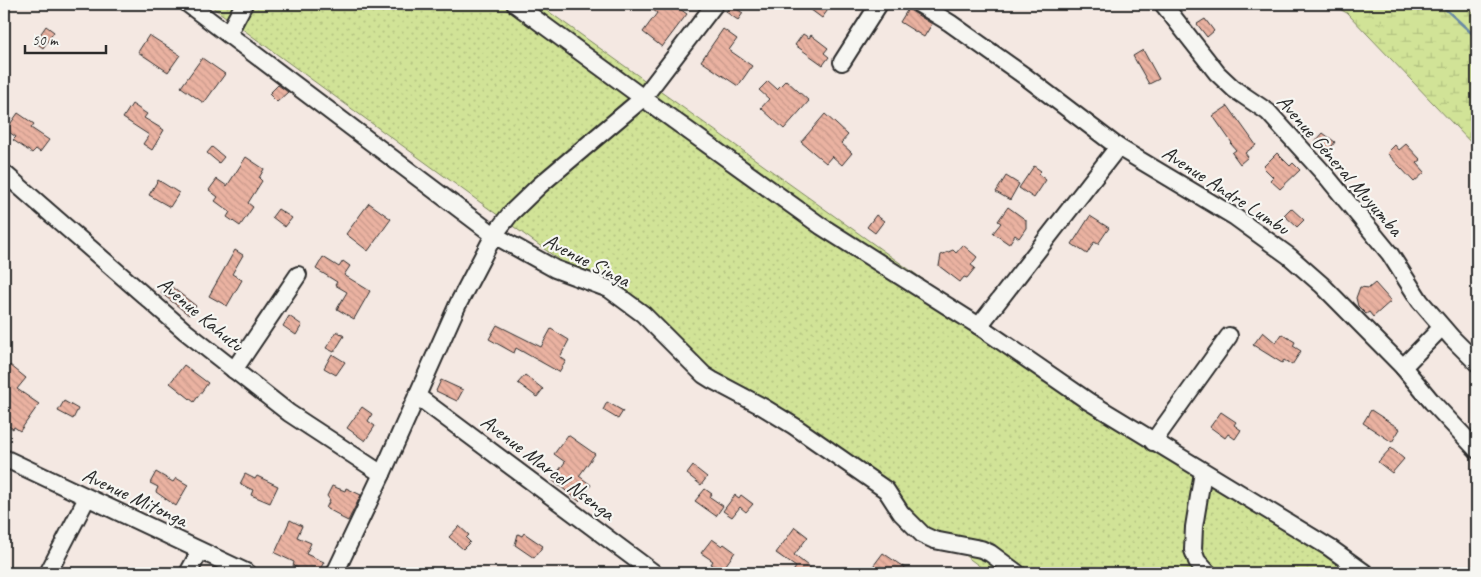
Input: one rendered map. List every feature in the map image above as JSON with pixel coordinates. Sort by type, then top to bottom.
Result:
[{"type":"street","name":"Avenue Singa","points":[[188,4],[494,235],[556,269],[609,289],[643,314],[704,375],[779,416],[886,490],[902,513],[923,534],[934,540],[981,549],[990,553],[1017,573]]},
{"type":"street","points":[[228,34],[244,4]]},
{"type":"street","points":[[515,4],[642,98],[822,226],[979,326],[1088,401],[1330,548],[1366,573]]},
{"type":"street","points":[[335,573],[382,474],[458,304],[494,235],[511,213],[540,185],[642,98],[715,4]]},
{"type":"street","points":[[842,62],[879,4]]},
{"type":"street","name":"Avenue Andre Lumbu","points":[[919,4],[950,23],[1018,71],[1118,147],[1235,218],[1289,256],[1322,285],[1403,367],[1432,402],[1477,450]]},
{"type":"street","name":"Avenue Géneral Muyumba","points":[[1163,4],[1216,73],[1230,86],[1268,112],[1327,176],[1390,254],[1420,301],[1477,363]]},
{"type":"street","points":[[979,326],[1118,147]]},
{"type":"street","name":"Avenue Kahutu","points":[[4,173],[186,332],[290,413],[382,474]]},
{"type":"street","points":[[234,370],[298,275]]},
{"type":"street","points":[[1403,367],[1442,327]]},
{"type":"street","points":[[1153,442],[1229,336]]},
{"type":"street","name":"Avenue Marcel Nsenga","points":[[417,396],[654,573]]},
{"type":"street","name":"Avenue Mitonga","points":[[4,458],[248,573]]},
{"type":"street","points":[[1203,472],[1192,550],[1197,560],[1208,573]]},
{"type":"street","points":[[48,573],[87,498]]},
{"type":"street","points":[[188,573],[200,551]]},
{"type":"green space","points":[[208,4],[538,4],[991,328],[1365,573],[989,573]]},
{"type":"green space","points":[[1330,4],[1467,4],[1477,20],[1477,149],[1347,13]]},
{"type":"building","points":[[655,4],[673,4],[687,14],[662,47],[643,32],[657,13],[652,9]]},
{"type":"building","points":[[803,4],[825,4],[830,7],[822,18]]},
{"type":"building","points":[[731,5],[743,13],[738,20],[726,12]]},
{"type":"building","points":[[908,9],[932,24],[924,37],[900,22]]},
{"type":"building","points":[[1205,19],[1214,31],[1207,37],[1197,24]]},
{"type":"building","points":[[46,26],[54,32],[43,48],[35,42]]},
{"type":"building","points":[[723,29],[737,39],[729,50],[752,66],[738,86],[701,61]]},
{"type":"building","points":[[803,34],[809,38],[811,35],[828,48],[824,53],[829,57],[823,65],[795,45]]},
{"type":"building","points":[[149,35],[180,55],[168,72],[138,52]]},
{"type":"building","points":[[1143,50],[1159,79],[1149,84],[1133,56]]},
{"type":"building","points":[[202,58],[225,74],[204,103],[181,87]]},
{"type":"building","points":[[786,80],[809,101],[784,129],[761,108],[769,99],[759,90],[768,81],[777,89]]},
{"type":"building","points":[[278,85],[288,92],[277,102],[269,94]]},
{"type":"building","points":[[132,104],[147,114],[144,118],[164,130],[152,150],[143,144],[149,135],[123,118]]},
{"type":"building","points":[[1228,106],[1256,145],[1245,153],[1248,157],[1240,164],[1232,153],[1236,150],[1213,116]]},
{"type":"building","points":[[18,113],[34,124],[31,128],[49,140],[40,152],[36,149],[32,153],[13,140],[16,137],[6,130]]},
{"type":"building","points":[[825,114],[848,135],[841,143],[852,153],[842,165],[832,156],[826,163],[801,142]]},
{"type":"building","points":[[1323,133],[1335,142],[1327,153],[1314,143]]},
{"type":"building","points":[[1406,144],[1421,160],[1417,163],[1425,172],[1414,182],[1387,153],[1395,145],[1399,150]]},
{"type":"building","points":[[212,147],[224,157],[219,163],[207,153]]},
{"type":"building","points":[[1277,153],[1290,166],[1293,163],[1300,170],[1280,189],[1270,180],[1273,177],[1263,167]]},
{"type":"building","points":[[246,157],[264,169],[259,178],[262,181],[248,203],[253,207],[240,226],[227,217],[230,212],[215,201],[218,197],[209,190],[217,179],[227,186]]},
{"type":"building","points":[[1034,166],[1041,171],[1038,174],[1046,180],[1034,198],[1019,188]]},
{"type":"building","points":[[1006,176],[1019,184],[1010,200],[996,192]]},
{"type":"building","points":[[158,180],[179,193],[170,207],[149,195]]},
{"type":"building","points":[[369,203],[391,219],[368,251],[346,234]]},
{"type":"building","points":[[1008,207],[1026,220],[1026,228],[1019,238],[1015,235],[1009,244],[993,233],[1001,223],[998,221]]},
{"type":"building","points":[[1291,208],[1304,220],[1297,227],[1284,215]]},
{"type":"building","points":[[278,209],[292,218],[285,227],[272,217]]},
{"type":"building","points":[[876,215],[884,221],[875,233],[867,227]]},
{"type":"building","points":[[1090,216],[1109,228],[1098,244],[1094,242],[1087,254],[1072,244]]},
{"type":"building","points":[[963,245],[977,257],[971,265],[975,268],[967,278],[964,277],[960,282],[939,266],[941,255],[953,250],[956,253]]},
{"type":"building","points":[[235,250],[243,255],[232,274],[242,280],[227,306],[209,296]]},
{"type":"building","points":[[323,257],[339,267],[343,261],[350,266],[344,275],[370,291],[354,319],[337,309],[347,292],[335,285],[337,282],[316,269]]},
{"type":"building","points":[[1375,283],[1391,301],[1373,317],[1369,312],[1366,314],[1358,306],[1356,298],[1360,287],[1369,288]]},
{"type":"building","points":[[168,284],[196,306],[189,315],[161,293]]},
{"type":"building","points":[[289,316],[302,325],[296,335],[283,326]]},
{"type":"building","points":[[497,325],[541,347],[551,329],[569,340],[560,357],[566,361],[559,372],[516,348],[514,353],[489,339]]},
{"type":"building","points":[[337,331],[344,336],[334,352],[326,348]]},
{"type":"building","points":[[1263,332],[1276,343],[1282,334],[1295,342],[1293,346],[1301,351],[1292,365],[1284,360],[1282,363],[1253,345]]},
{"type":"building","points":[[332,354],[345,362],[336,375],[324,368]]},
{"type":"building","points":[[10,365],[26,378],[17,389],[39,404],[20,431],[4,423],[4,373]]},
{"type":"building","points":[[184,365],[208,383],[194,402],[170,383]]},
{"type":"building","points":[[525,375],[543,389],[537,397],[518,383]]},
{"type":"building","points":[[441,380],[463,390],[457,401],[436,391]]},
{"type":"building","points":[[64,401],[78,409],[73,419],[58,411]]},
{"type":"building","points":[[607,402],[623,411],[618,419],[603,410]]},
{"type":"building","points":[[362,407],[372,414],[368,421],[375,426],[365,441],[347,428]]},
{"type":"building","points":[[1371,410],[1400,429],[1392,442],[1363,423]]},
{"type":"building","points":[[1221,412],[1236,422],[1234,425],[1241,430],[1235,439],[1228,434],[1225,438],[1210,427]]},
{"type":"building","points":[[568,435],[595,454],[579,476],[591,485],[579,501],[552,480],[565,462],[554,454]]},
{"type":"building","points":[[1391,448],[1404,459],[1392,473],[1378,462]]},
{"type":"building","points":[[693,466],[707,477],[701,485],[687,474]]},
{"type":"building","points":[[156,472],[173,482],[176,478],[188,485],[176,506],[156,492],[158,487],[150,483]]},
{"type":"building","points":[[245,474],[255,479],[257,476],[278,486],[270,503],[251,495],[253,490],[240,484]]},
{"type":"building","points":[[332,486],[345,491],[346,488],[361,495],[348,521],[326,508],[330,500],[327,496]]},
{"type":"building","points":[[705,489],[712,494],[710,497],[723,506],[716,516],[695,501]]},
{"type":"building","points":[[735,495],[739,498],[741,495],[753,504],[746,512],[740,507],[732,517],[723,511]]},
{"type":"building","points":[[290,520],[302,526],[297,537],[311,543],[306,554],[324,562],[318,573],[309,573],[293,566],[294,562],[275,553]]},
{"type":"building","points":[[459,526],[469,535],[466,538],[470,542],[463,549],[449,537]]},
{"type":"building","points":[[795,527],[808,537],[794,555],[817,573],[792,573],[796,567],[776,553]]},
{"type":"building","points":[[524,533],[543,546],[534,558],[515,545],[518,534],[522,536]]},
{"type":"building","points":[[712,539],[722,546],[724,544],[735,552],[721,572],[711,564],[713,561],[701,553]]},
{"type":"building","points":[[883,553],[912,573],[868,573]]},
{"type":"waterway","points":[[1440,4],[1477,38]]}]
